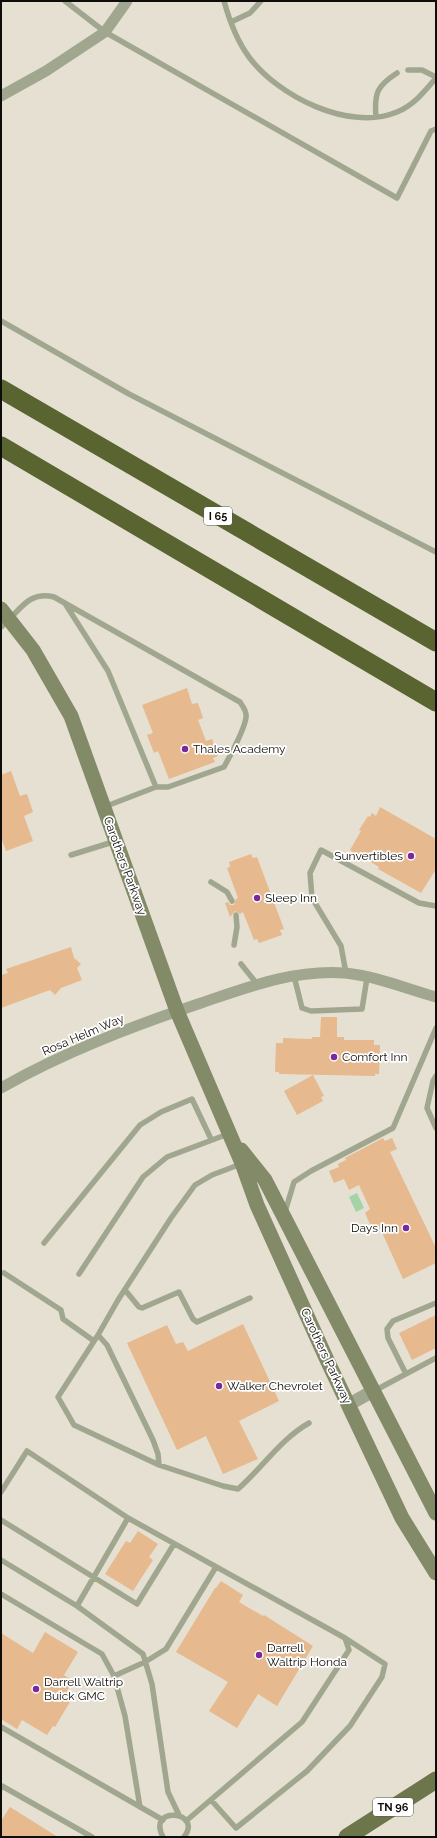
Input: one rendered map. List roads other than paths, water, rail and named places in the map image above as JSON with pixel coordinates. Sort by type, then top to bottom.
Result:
[{"type":"highway","name":"I 65","points":[[1,389],[436,642]]},
{"type":"highway","points":[[1,446],[435,702]]},
{"type":"main road","name":"Carothers Parkway","points":[[4,619],[33,650],[71,716],[177,1011],[228,1134],[242,1163],[257,1205],[348,1405],[402,1518],[436,1573]]},
{"type":"main road","name":"Carothers Parkway","points":[[228,1134],[265,1180],[436,1513]]},
{"type":"main road","name":"TN 96","points":[[346,1837],[436,1780]]},
{"type":"street","points":[[1,96],[46,71],[105,32],[127,1]]},
{"type":"street","name":"Rosa Helm Way","points":[[1,1088],[34,1069],[177,1011],[257,984],[294,976],[315,973],[346,973],[436,997]]},
{"type":"street","points":[[348,1405],[373,1391]]},
{"type":"lane","points":[[65,1],[105,32],[397,198],[431,132],[436,129]]},
{"type":"lane","points":[[224,1],[231,22],[248,56],[275,83],[309,104],[344,115],[376,117],[397,112],[412,104],[436,77],[422,70],[408,70]]},
{"type":"lane","points":[[231,22],[250,12],[261,1]]},
{"type":"lane","points":[[376,117],[375,103],[378,91],[385,81],[397,73]]},
{"type":"lane","points":[[1,321],[128,394],[436,552]]},
{"type":"lane","points":[[4,619],[16,612],[36,596],[46,595],[66,604],[240,702],[245,710],[246,717],[234,748],[224,767],[168,787],[156,787],[104,807]]},
{"type":"lane","points":[[66,604],[108,671],[156,787]]},
{"type":"lane","points":[[71,855],[116,841]]},
{"type":"lane","points":[[346,973],[341,946],[312,898],[310,873],[321,850],[419,903],[436,906]]},
{"type":"lane","points":[[211,882],[227,892],[232,901]]},
{"type":"lane","points":[[234,945],[237,927],[236,915]]},
{"type":"lane","points":[[241,964],[257,984]]},
{"type":"lane","points":[[294,976],[302,1008],[311,1011],[362,1009],[367,978]]},
{"type":"lane","points":[[283,1216],[294,1182],[311,1171],[392,1128],[436,1028]]},
{"type":"lane","points":[[436,1076],[433,1081],[427,1108],[436,1128]]},
{"type":"lane","points":[[44,1243],[140,1125],[161,1112],[192,1100],[211,1140]]},
{"type":"lane","points":[[79,1274],[143,1177],[168,1156],[228,1134]]},
{"type":"lane","points":[[242,1163],[212,1175],[195,1186],[171,1218],[58,1397],[74,1425],[159,1465],[223,1486],[238,1489],[257,1472],[294,1432],[309,1423]]},
{"type":"lane","points":[[4,1273],[61,1310],[63,1319],[94,1341]]},
{"type":"lane","points":[[125,1290],[139,1307],[142,1308],[179,1292],[193,1319],[197,1322],[250,1298]]},
{"type":"lane","points":[[406,1374],[388,1338],[386,1329],[393,1321],[436,1303]]},
{"type":"lane","points":[[98,1335],[107,1345],[153,1440],[158,1454],[159,1465]]},
{"type":"lane","points":[[373,1391],[436,1358]]},
{"type":"lane","points":[[1,1492],[27,1451],[128,1518],[345,1638],[384,1664],[382,1677],[350,1726],[307,1771],[236,1828],[211,1800]]},
{"type":"lane","points":[[76,1606],[128,1518]]},
{"type":"lane","points":[[1,1520],[137,1604],[174,1544]]},
{"type":"lane","points":[[1,1560],[76,1606],[142,1654],[152,1684],[168,1792],[179,1815],[186,1821],[188,1830],[184,1837]]},
{"type":"lane","points":[[114,1676],[145,1662],[166,1649],[216,1567]]},
{"type":"lane","points":[[1,1594],[102,1654],[114,1676],[125,1716],[140,1807]]},
{"type":"lane","points":[[186,1821],[302,1722],[349,1650],[345,1638]]},
{"type":"lane","points":[[1,1727],[163,1820]]},
{"type":"lane","points":[[1,1787],[92,1837]]},
{"type":"lane","points":[[163,1837],[160,1829],[163,1820],[170,1815],[179,1815]]},
{"type":"place","name":"Thales Academy","points":[[185,749]]},
{"type":"place","name":"Sunvertibles","points":[[411,856]]},
{"type":"place","name":"Sleep Inn","points":[[257,898]]},
{"type":"place","name":"Comfort Inn","points":[[334,1057]]},
{"type":"place","name":"Days Inn","points":[[406,1228]]},
{"type":"place","name":"Walker Chevrolet","points":[[219,1386]]},
{"type":"place","name":"Darrell Waltrip Honda","points":[[259,1655]]},
{"type":"place","name":"Darrell Waltrip Buick GMC","points":[[36,1689]]}]
